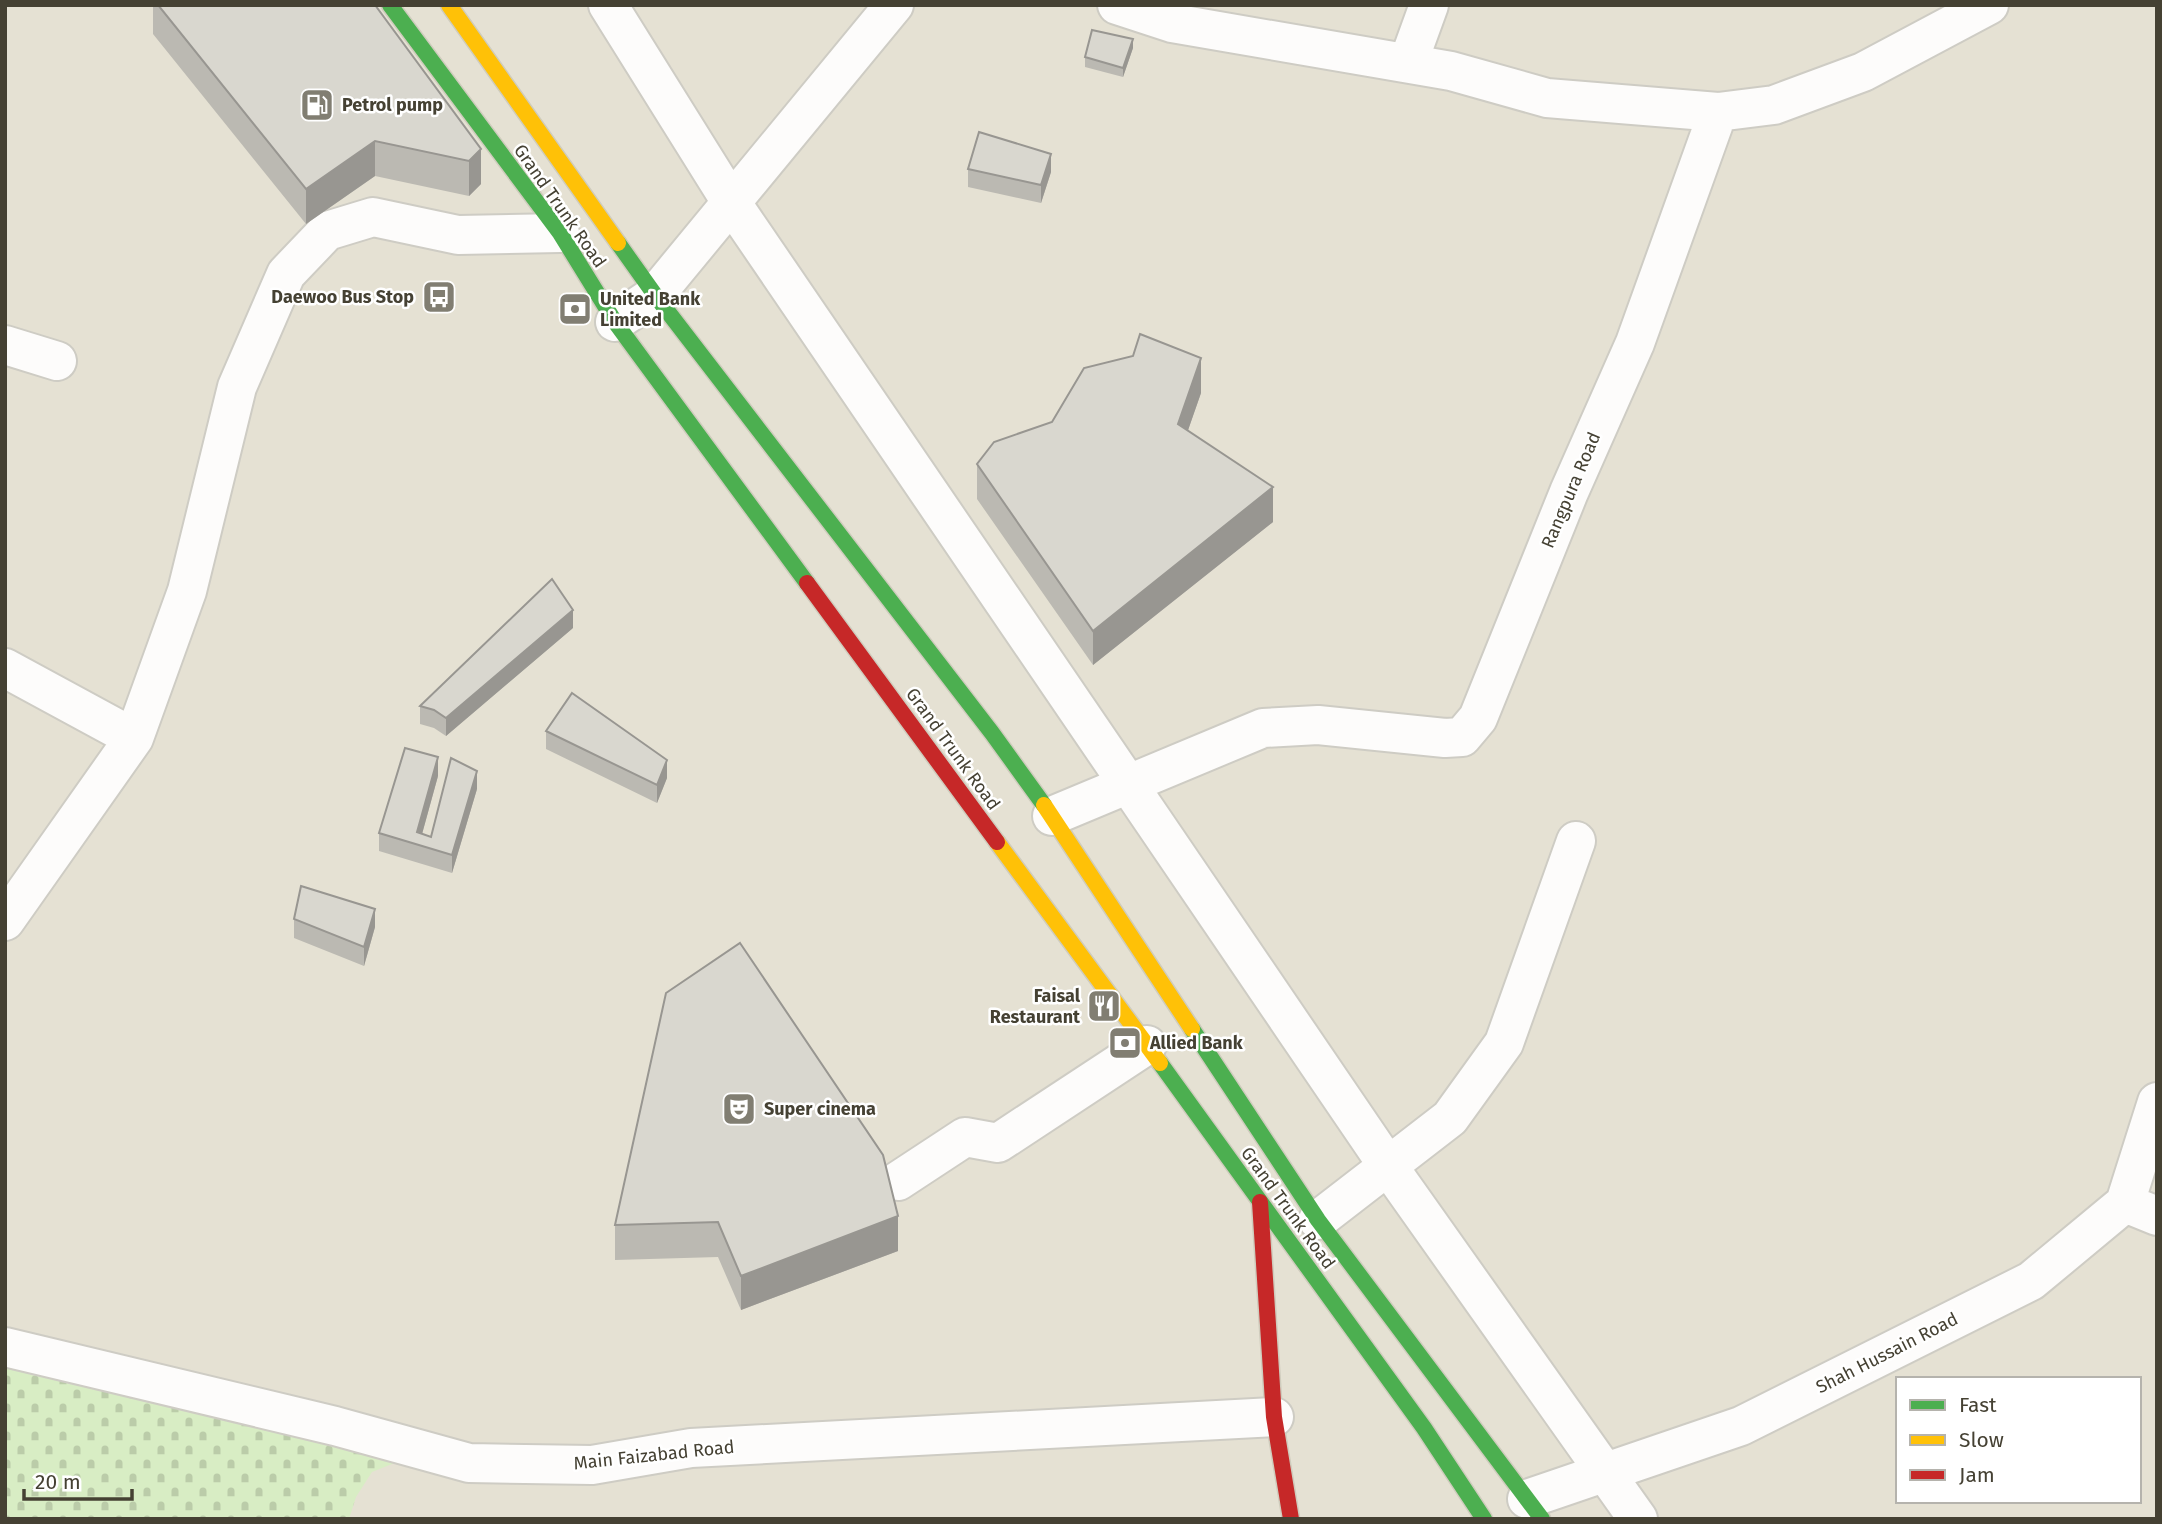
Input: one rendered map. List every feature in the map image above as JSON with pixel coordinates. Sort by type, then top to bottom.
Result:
[{"type":"main road","name":"Grand Trunk Road","points":[[390,5],[559,233],[615,322],[1147,1045],[1424,1428],[1484,1519]]},
{"type":"main road","name":"Grand Trunk Road","points":[[449,5],[655,295],[992,733],[1052,816],[1318,1220],[1535,1509]]},
{"type":"main road","points":[[1260,1202],[1274,1417],[1291,1519]]},
{"type":"street","points":[[608,5],[732,202],[1388,1166],[1638,1519]]},
{"type":"street","points":[[615,322],[655,295],[894,5]]},
{"type":"street","points":[[1117,5],[1172,23],[1451,71],[1547,97],[1718,112],[1774,105],[1863,72],[1989,5]]},
{"type":"street","points":[[1408,63],[1429,5]]},
{"type":"street","name":"Rangpura Road","points":[[1052,816],[1263,728],[1318,725],[1446,738],[1462,737],[1478,718],[1569,492],[1635,343],[1718,112]]},
{"type":"street","points":[[5,921],[135,738],[187,591],[237,387],[286,274],[327,231],[373,218],[458,234],[559,233]]},
{"type":"street","points":[[5,345],[57,361]]},
{"type":"street","points":[[5,668],[135,738]]},
{"type":"street","points":[[1318,1220],[1450,1118],[1504,1043],[1576,841]]},
{"type":"street","points":[[898,1181],[965,1137],[998,1143],[1147,1045]]},
{"type":"street","name":"Shah Hussain Road","points":[[1535,1509],[1605,1472],[1741,1426],[2031,1281],[2141,1209],[2157,1101]]},
{"type":"street","name":"Main Faizabad Road","points":[[5,1347],[335,1426],[469,1463],[592,1465],[691,1448],[1274,1417]]},
{"type":"shaded area","points":[[5,5],[2157,5],[2157,1519],[5,1519]]},
{"type":"green space","points":[[5,1363],[402,1460],[372,1472],[356,1497],[349,1519],[5,1519]]},
{"type":"building","name":"Petrol pump","points":[[158,5],[375,5],[481,149],[469,161],[375,141],[306,189]]},
{"type":"building","points":[[1092,30],[1133,39],[1123,68],[1085,57]]},
{"type":"building","points":[[979,132],[1051,154],[1041,185],[968,169]]},
{"type":"building","points":[[1140,334],[1201,358],[1178,424],[1273,487],[1093,631],[977,464],[994,442],[1052,422],[1084,368],[1133,356]]},
{"type":"building","points":[[552,579],[573,610],[446,718],[434,710],[420,706]]},
{"type":"building","points":[[572,693],[667,760],[657,785],[546,731]]},
{"type":"building","points":[[405,748],[438,757],[417,832],[431,837],[451,758],[477,771],[452,855],[379,833]]},
{"type":"building","points":[[301,886],[375,909],[364,947],[294,919]]},
{"type":"building","name":"Super cinema","points":[[740,943],[883,1155],[898,1216],[741,1276],[718,1222],[615,1225],[666,993]]},
{"type":"traffic: fast","points":[[390,5],[560,233],[615,322],[807,583]]},
{"type":"traffic: fast","points":[[618,243],[1044,805]]},
{"type":"traffic: fast","points":[[1192,1029],[1318,1220],[1542,1519]]},
{"type":"traffic: fast","points":[[1160,1063],[1424,1428],[1484,1519]]},
{"type":"traffic: slow","points":[[449,5],[618,243]]},
{"type":"traffic: slow","points":[[1044,805],[1192,1029]]},
{"type":"traffic: slow","points":[[997,842],[1160,1063]]},
{"type":"traffic: jam","points":[[807,583],[997,842]]},
{"type":"traffic: jam","points":[[1260,1202],[1274,1417],[1291,1519]]},
{"type":"place","name":"Petrol pump","points":[[317,105]]},
{"type":"place","name":"Daewoo Bus Stop","points":[[439,297]]},
{"type":"place","name":"United Bank Limited","points":[[575,309]]},
{"type":"place","name":"Faisal Restaurant","points":[[1104,1006]]},
{"type":"place","name":"Allied Bank","points":[[1125,1043]]},
{"type":"place","name":"Super cinema","points":[[739,1109]]}]
